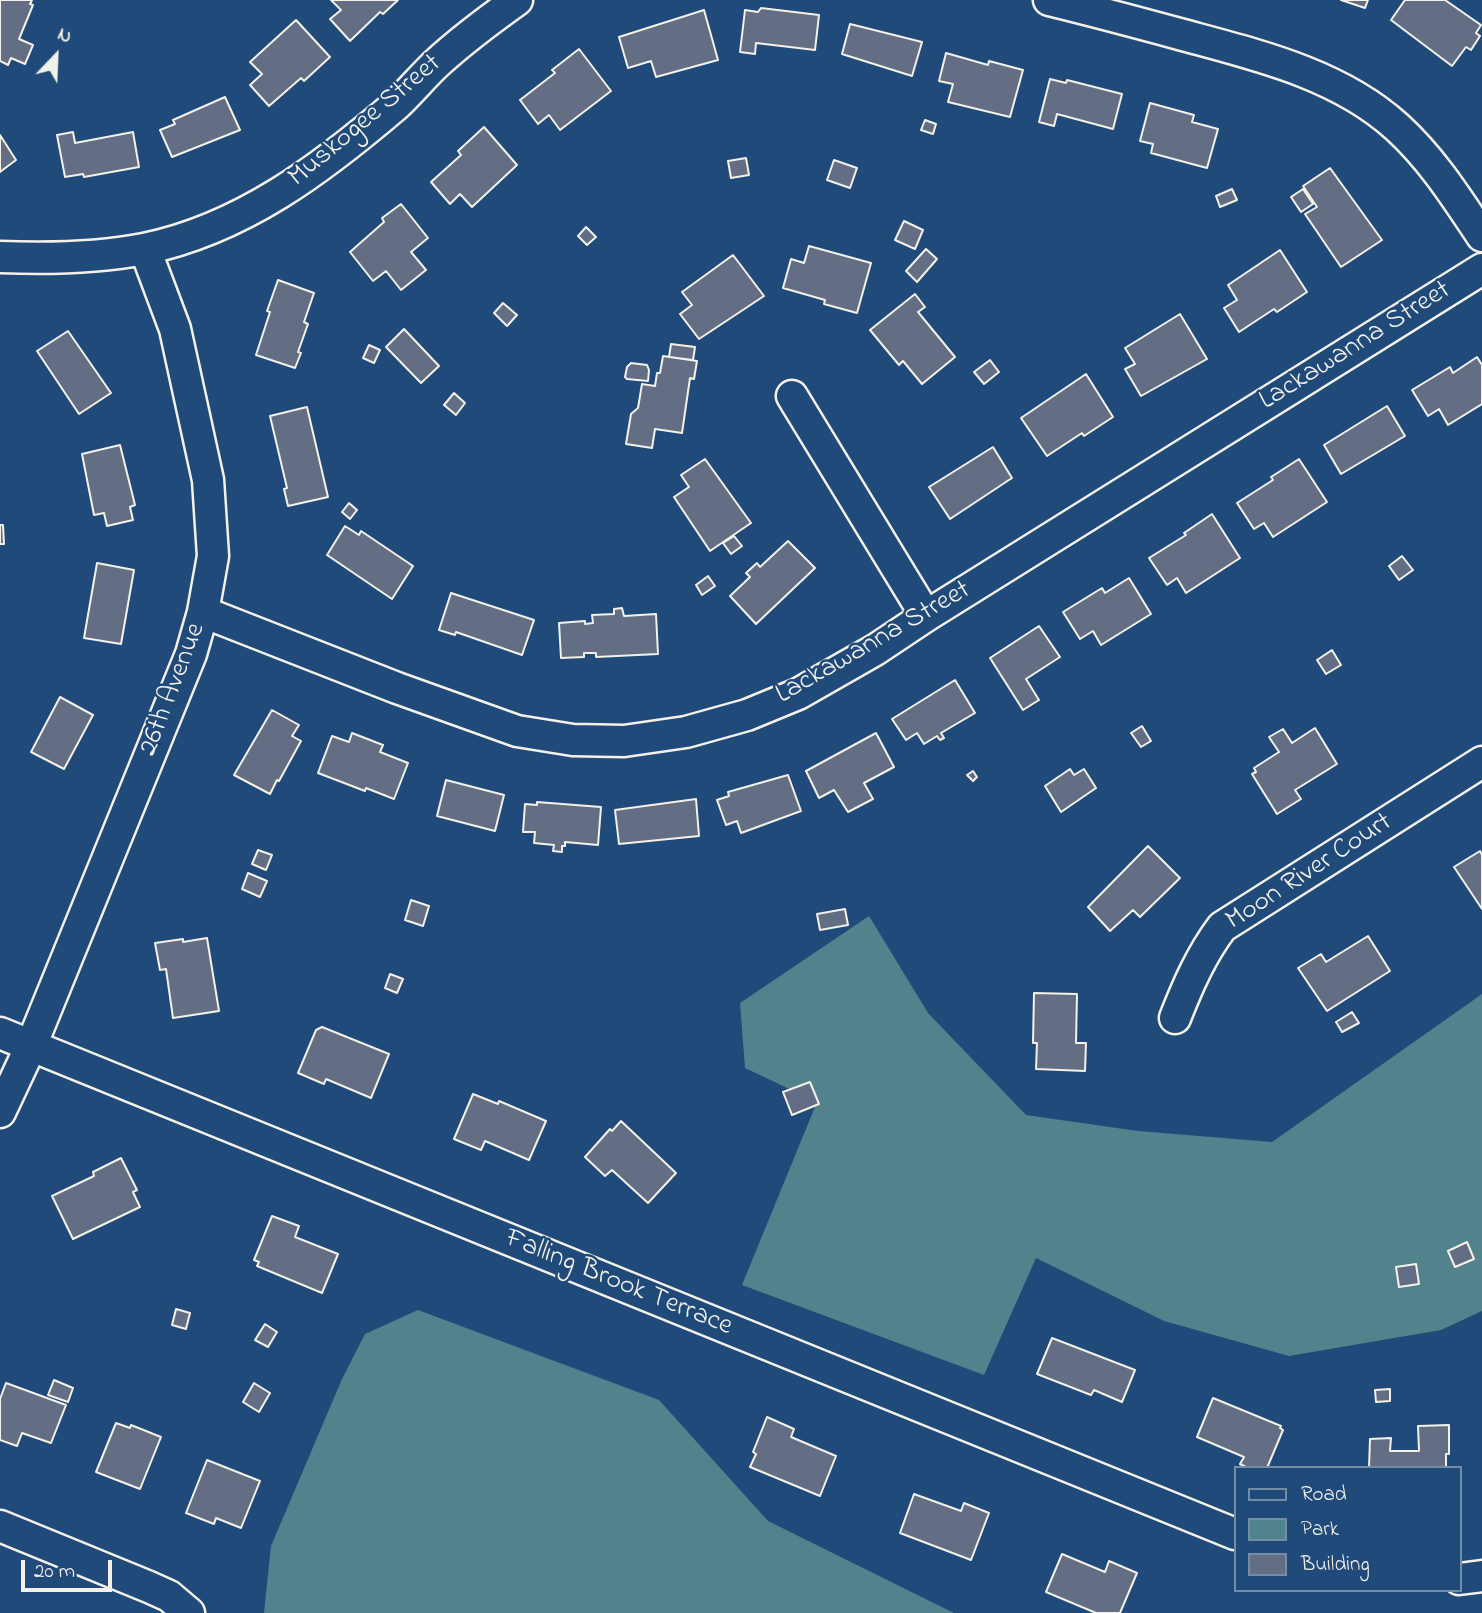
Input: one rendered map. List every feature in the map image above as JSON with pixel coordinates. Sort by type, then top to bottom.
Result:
[{"type":"street","name":"Muskogee Street","points":[[0,257],[42,259],[102,255],[145,248],[207,230],[257,207],[301,180],[399,102],[435,64],[479,26],[517,0]]},
{"type":"street","points":[[1049,0],[1093,5],[1222,45],[1305,71],[1347,93],[1396,126],[1438,169],[1482,236]]},
{"type":"street","name":"26th Avenue","points":[[0,1112],[30,1046],[191,654],[203,612],[213,556],[208,480],[175,329],[145,248]]},
{"type":"street","name":"Lackawanna Street","points":[[203,612],[397,688],[517,731],[573,740],[624,741],[686,732],[747,715],[798,694],[875,650],[1482,269]]},
{"type":"street","points":[[792,396],[926,616]]},
{"type":"street","name":"Moon River Court","points":[[1175,1018],[1192,975],[1206,948],[1222,927],[1482,762]]},
{"type":"street","name":"Falling Brook Terrace","points":[[0,1033],[1234,1534]]},
{"type":"street","points":[[0,1525],[169,1596],[189,1613]]},
{"type":"street","points":[[1461,1579],[1482,1576]]},
{"type":"green space","points":[[869,916],[928,1013],[1026,1115],[1138,1131],[1272,1142],[1482,994],[1482,1311],[1441,1330],[1289,1356],[1164,1321],[1036,1258],[984,1375],[742,1285],[817,1102],[745,1068],[740,1003]]},
{"type":"green space","points":[[418,1310],[659,1400],[768,1521],[954,1613],[264,1613],[271,1546],[342,1379],[365,1334]]},
{"type":"building","points":[[0,0],[32,0],[30,4],[33,5],[19,39],[33,45],[25,64],[11,58],[8,65],[0,61]]},
{"type":"building","points":[[331,0],[398,0],[383,14],[380,12],[350,41],[330,19],[341,10]]},
{"type":"building","points":[[1341,0],[1368,0],[1365,8]]},
{"type":"building","points":[[1405,0],[1445,0],[1481,25],[1476,33],[1480,36],[1471,50],[1466,47],[1452,66],[1391,20]]},
{"type":"building","points":[[761,8],[819,15],[815,50],[756,43],[755,54],[740,52],[745,10],[758,12]]},
{"type":"building","points":[[704,10],[718,60],[656,77],[651,61],[628,68],[619,37]]},
{"type":"building","points":[[296,20],[330,57],[304,81],[301,78],[269,106],[250,85],[262,74],[250,62]]},
{"type":"building","points":[[850,24],[922,42],[912,76],[842,54]]},
{"type":"building","points":[[579,49],[611,91],[560,130],[549,115],[538,124],[520,100],[555,73],[552,70]]},
{"type":"building","points":[[946,53],[988,65],[989,61],[1023,70],[1010,117],[948,102],[953,84],[939,81]]},
{"type":"building","points":[[1050,79],[1066,83],[1067,80],[1122,94],[1113,129],[1057,114],[1054,126],[1039,122]]},
{"type":"building","points":[[225,97],[240,130],[172,157],[160,130],[175,124],[173,120]]},
{"type":"building","points":[[1150,103],[1194,115],[1192,122],[1218,129],[1207,168],[1151,153],[1153,144],[1140,141]]},
{"type":"building","points":[[925,120],[936,124],[933,134],[921,130]]},
{"type":"building","points":[[484,127],[517,165],[472,207],[460,194],[450,204],[431,182],[461,155],[458,151]]},
{"type":"building","points":[[73,132],[75,143],[133,132],[139,167],[84,177],[83,174],[65,177],[57,135]]},
{"type":"building","points":[[0,135],[16,160],[0,172]]},
{"type":"building","points":[[746,158],[749,175],[731,178],[728,161]]},
{"type":"building","points":[[834,160],[857,168],[850,188],[827,180]]},
{"type":"building","points":[[1330,168],[1382,240],[1341,267],[1305,214],[1317,207],[1303,186]]},
{"type":"building","points":[[1232,189],[1237,200],[1220,207],[1216,196]]},
{"type":"building","points":[[1303,189],[1313,204],[1301,212],[1291,197]]},
{"type":"building","points":[[401,204],[428,238],[411,252],[426,270],[401,290],[386,271],[373,281],[350,252],[384,222],[382,218]]},
{"type":"building","points":[[904,221],[923,230],[915,249],[895,240]]},
{"type":"building","points":[[586,227],[596,237],[587,245],[578,236]]},
{"type":"building","points":[[809,246],[871,263],[857,313],[783,288],[791,259],[804,263]]},
{"type":"building","points":[[926,249],[937,259],[917,282],[906,271]]},
{"type":"building","points":[[1280,250],[1307,292],[1239,332],[1224,308],[1237,300],[1228,285]]},
{"type":"building","points":[[733,255],[764,296],[699,339],[680,314],[692,305],[682,292]]},
{"type":"building","points":[[278,280],[314,293],[304,322],[308,324],[295,368],[256,355]]},
{"type":"building","points":[[915,294],[925,307],[918,312],[955,357],[922,384],[903,361],[899,365],[870,330]]},
{"type":"building","points":[[503,303],[517,315],[507,326],[494,313]]},
{"type":"building","points":[[1180,314],[1207,359],[1141,396],[1125,369],[1135,364],[1125,348]]},
{"type":"building","points":[[404,329],[439,366],[421,383],[386,347]]},
{"type":"building","points":[[68,331],[111,393],[79,414],[37,351]]},
{"type":"building","points":[[671,344],[695,347],[693,360],[669,357]]},
{"type":"building","points":[[369,345],[380,350],[374,363],[363,358]]},
{"type":"building","points":[[663,356],[697,361],[694,379],[690,378],[682,433],[655,429],[652,448],[626,444],[631,414],[638,408],[642,384],[655,386]]},
{"type":"building","points":[[1477,357],[1482,365],[1482,404],[1448,425],[1439,409],[1428,416],[1412,390],[1450,367],[1453,373]]},
{"type":"building","points":[[990,360],[999,372],[984,384],[974,372]]},
{"type":"building","points":[[631,363],[647,365],[648,381],[625,377],[627,367]]},
{"type":"building","points":[[1086,374],[1113,417],[1047,456],[1021,418]]},
{"type":"building","points":[[454,393],[465,403],[456,415],[444,405]]},
{"type":"building","points":[[1387,406],[1405,436],[1341,474],[1324,445]]},
{"type":"building","points":[[307,407],[328,497],[288,506],[284,489],[287,488],[270,416]]},
{"type":"building","points":[[120,445],[135,505],[130,507],[133,520],[107,526],[104,513],[94,515],[82,454]]},
{"type":"building","points":[[993,447],[1012,478],[950,519],[929,487]]},
{"type":"building","points":[[705,459],[751,523],[710,551],[674,497],[689,487],[681,475]]},
{"type":"building","points":[[1299,459],[1327,502],[1273,537],[1264,523],[1254,529],[1237,503]]},
{"type":"building","points":[[349,503],[357,510],[350,519],[342,512]]},
{"type":"building","points":[[1212,514],[1240,558],[1186,593],[1177,578],[1167,585],[1149,558],[1186,535],[1184,533]]},
{"type":"building","points":[[0,525],[3,525],[4,544],[0,544]]},
{"type":"building","points":[[345,526],[359,535],[361,531],[413,566],[392,599],[327,555]]},
{"type":"building","points":[[734,536],[742,546],[731,554],[723,543]]},
{"type":"building","points":[[788,541],[815,568],[756,624],[730,596],[750,577],[746,573],[757,563],[760,567]]},
{"type":"building","points":[[1402,556],[1413,570],[1399,580],[1389,566]]},
{"type":"building","points":[[97,563],[134,570],[121,644],[84,638]]},
{"type":"building","points":[[708,576],[715,586],[702,595],[696,585]]},
{"type":"building","points":[[1129,578],[1151,614],[1101,645],[1093,631],[1080,639],[1063,612],[1102,588],[1105,593]]},
{"type":"building","points":[[451,593],[534,620],[522,655],[456,632],[455,635],[439,630]]},
{"type":"building","points":[[622,608],[624,616],[656,614],[658,654],[596,657],[596,653],[584,653],[584,657],[561,658],[559,623],[593,623],[592,615],[614,614],[614,609]]},
{"type":"building","points":[[1039,626],[1060,657],[1026,679],[1039,700],[1023,710],[990,658]]},
{"type":"building","points":[[1332,650],[1341,665],[1326,674],[1317,660]]},
{"type":"building","points":[[955,680],[975,713],[941,733],[944,738],[940,740],[937,736],[924,744],[917,733],[906,740],[892,719]]},
{"type":"building","points":[[60,697],[93,715],[64,769],[31,752]]},
{"type":"building","points":[[272,710],[299,725],[292,736],[301,741],[270,794],[234,775]]},
{"type":"building","points":[[1142,726],[1151,741],[1141,747],[1131,733]]},
{"type":"building","points":[[1315,728],[1337,764],[1295,790],[1301,799],[1277,814],[1252,774],[1256,772],[1254,768],[1279,752],[1269,737],[1283,729],[1292,743]]},
{"type":"building","points":[[352,733],[383,745],[380,752],[408,763],[394,799],[318,773],[332,736],[349,742]]},
{"type":"building","points":[[876,733],[894,767],[864,783],[873,799],[848,812],[834,790],[819,798],[806,771]]},
{"type":"building","points":[[1070,769],[1074,775],[1084,769],[1096,788],[1061,812],[1045,786]]},
{"type":"building","points":[[973,771],[977,777],[973,781],[967,775]]},
{"type":"building","points":[[788,775],[801,811],[741,833],[737,821],[726,825],[717,800],[729,796],[728,792]]},
{"type":"building","points":[[446,780],[504,795],[495,831],[437,816]]},
{"type":"building","points":[[696,799],[699,836],[619,844],[615,810]]},
{"type":"building","points":[[537,802],[601,807],[598,845],[565,842],[562,852],[553,851],[554,845],[534,843],[535,832],[523,832],[525,804],[537,805]]},
{"type":"building","points":[[1148,846],[1180,878],[1140,917],[1133,910],[1110,931],[1088,907]]},
{"type":"building","points":[[258,850],[272,855],[266,870],[252,864]]},
{"type":"building","points":[[1480,851],[1482,855],[1482,909],[1454,867]]},
{"type":"building","points":[[248,873],[267,881],[260,897],[242,889]]},
{"type":"building","points":[[411,900],[429,906],[423,926],[405,920]]},
{"type":"building","points":[[845,909],[848,925],[820,930],[817,914]]},
{"type":"building","points":[[1368,936],[1390,971],[1327,1011],[1298,968],[1321,954],[1326,962]]},
{"type":"building","points":[[207,938],[219,1011],[173,1018],[166,969],[160,970],[155,943]]},
{"type":"building","points":[[390,974],[403,979],[397,993],[385,988]]},
{"type":"building","points":[[1034,993],[1077,994],[1076,1043],[1086,1043],[1085,1071],[1036,1069],[1037,1043],[1033,1043]]},
{"type":"building","points":[[1352,1012],[1359,1023],[1342,1032],[1336,1022]]},
{"type":"building","points":[[322,1027],[389,1054],[371,1098],[326,1079],[324,1084],[298,1073],[316,1030]]},
{"type":"building","points":[[810,1082],[819,1104],[792,1115],[783,1092]]},
{"type":"building","points":[[473,1094],[498,1104],[499,1101],[546,1121],[529,1160],[485,1141],[481,1150],[454,1139]]},
{"type":"building","points":[[621,1121],[676,1173],[648,1203],[612,1170],[605,1176],[585,1157],[610,1129],[612,1131]]},
{"type":"building","points":[[121,1158],[137,1190],[133,1192],[140,1207],[73,1239],[52,1196],[94,1176],[93,1172]]},
{"type":"building","points":[[272,1216],[299,1226],[295,1237],[338,1254],[322,1293],[257,1266],[259,1262],[254,1260]]},
{"type":"building","points":[[1467,1242],[1474,1259],[1455,1267],[1448,1251]]},
{"type":"building","points":[[1416,1264],[1419,1284],[1399,1287],[1396,1267]]},
{"type":"building","points":[[176,1309],[190,1313],[186,1329],[172,1325]]},
{"type":"building","points":[[265,1324],[277,1332],[268,1347],[255,1340]]},
{"type":"building","points":[[1052,1338],[1135,1370],[1122,1402],[1094,1390],[1091,1395],[1037,1374]]},
{"type":"building","points":[[54,1380],[73,1388],[68,1402],[48,1395]]},
{"type":"building","points":[[6,1383],[66,1405],[51,1443],[22,1433],[17,1446],[0,1440],[0,1399]]},
{"type":"building","points":[[254,1383],[270,1393],[259,1412],[243,1402]]},
{"type":"building","points":[[1390,1389],[1390,1401],[1376,1402],[1375,1390]]},
{"type":"building","points":[[1213,1398],[1281,1426],[1283,1430],[1268,1466],[1244,1466],[1240,1464],[1244,1457],[1197,1437]]},
{"type":"building","points":[[767,1417],[794,1429],[791,1437],[836,1456],[820,1496],[750,1467]]},
{"type":"building","points":[[116,1423],[130,1428],[131,1425],[161,1437],[140,1489],[96,1472]]},
{"type":"building","points":[[1449,1425],[1449,1454],[1446,1454],[1446,1466],[1369,1466],[1370,1439],[1391,1438],[1390,1451],[1419,1451],[1418,1426]]},
{"type":"building","points":[[207,1460],[260,1481],[241,1528],[216,1518],[214,1524],[186,1513]]},
{"type":"building","points":[[914,1494],[961,1511],[964,1503],[989,1513],[971,1560],[900,1533]]},
{"type":"building","points":[[1062,1554],[1105,1572],[1109,1561],[1137,1573],[1120,1613],[1096,1613],[1046,1592]]}]
